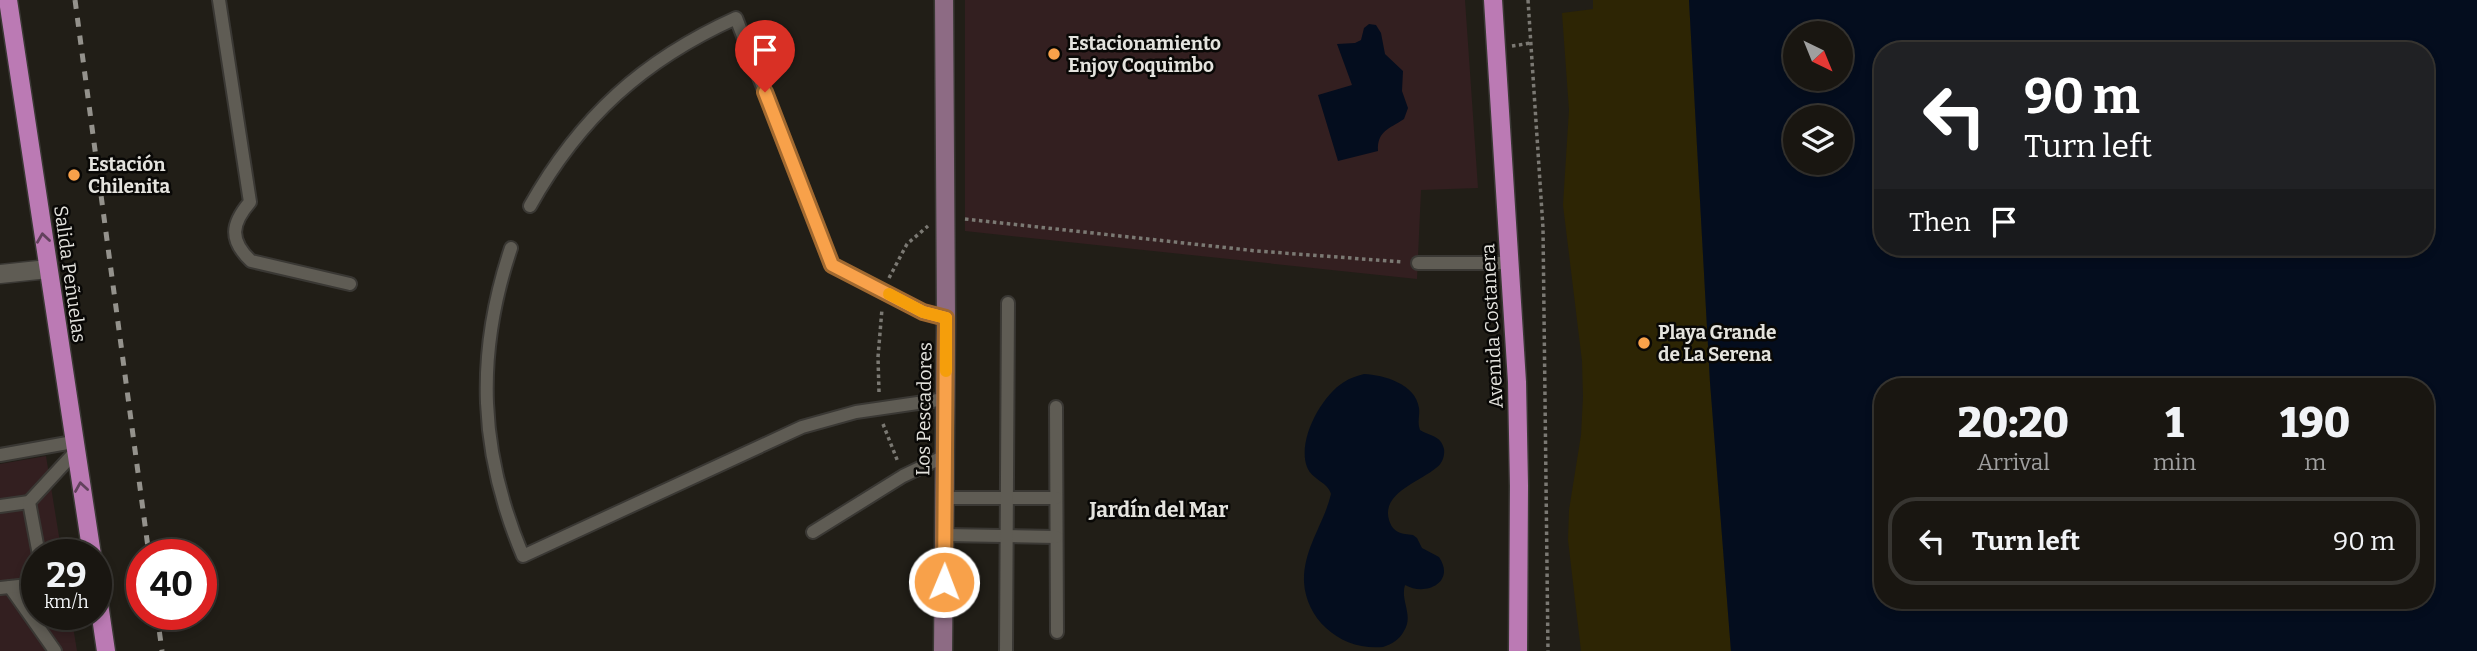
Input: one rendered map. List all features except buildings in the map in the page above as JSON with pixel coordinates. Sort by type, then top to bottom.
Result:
[{"type":"main road","name":"Salida Peñuelas","points":[[8,0],[89,539]]},
{"type":"main road","name":"Avenida Costanera","points":[[1493,0],[1517,382],[1518,651]]},
{"type":"main road","points":[[102,630],[106,651]]},
{"type":"street","name":"Los Pescadores","points":[[943,651],[946,318],[944,0]]},
{"type":"street","points":[[0,274],[48,269]]},
{"type":"lane","points":[[219,0],[250,202],[236,221],[234,232],[237,242],[251,261],[350,284]]},
{"type":"lane","points":[[530,206],[565,150],[608,101],[657,61],[682,45],[736,18],[832,265],[923,312],[946,318]]},
{"type":"lane","points":[[512,248],[491,323],[486,384],[487,414],[497,482],[511,529],[523,556],[802,427],[828,419],[945,399]]},
{"type":"lane","points":[[1418,263],[1510,263]]},
{"type":"lane","points":[[1006,651],[1008,303]]},
{"type":"lane","points":[[1056,407],[1057,632]]},
{"type":"lane","points":[[0,456],[74,447]]},
{"type":"lane","points":[[0,506],[29,502],[74,447]]},
{"type":"lane","points":[[813,532],[903,476],[945,457]]},
{"type":"lane","points":[[944,498],[1056,498]]},
{"type":"lane","points":[[29,502],[36,539]]},
{"type":"lane","points":[[944,535],[1056,537]]},
{"type":"lane","points":[[5,587],[55,651]]},
{"type":"path","points":[[1528,0],[1543,228],[1548,651]]},
{"type":"path","points":[[903,476],[882,422],[880,409],[878,357],[884,292],[894,266],[907,244],[933,221],[945,218],[1257,251],[1418,263]]},
{"type":"shaded area","points":[[965,0],[1465,0],[1478,188],[1421,190],[1417,279],[965,231]]},
{"type":"shaded area","points":[[46,456],[59,539],[21,539],[21,630],[74,630],[77,651],[0,651],[0,464]]},
{"type":"sand","name":"Playa Grande de La Serena","points":[[1593,0],[1689,0],[1710,382],[1731,651],[1581,651],[1568,540],[1569,510],[1581,435],[1583,397],[1582,361],[1563,205],[1569,110],[1562,13],[1593,9]]},
{"type":"water","points":[[1689,0],[2477,0],[2477,651],[1731,651],[1710,382]]},
{"type":"water","points":[[1369,24],[1376,25],[1381,33],[1385,54],[1403,71],[1402,91],[1408,108],[1404,119],[1382,135],[1378,151],[1338,161],[1318,95],[1352,85],[1337,44],[1361,40],[1364,28]]},
{"type":"water","points":[[1364,374],[1381,376],[1406,387],[1417,400],[1420,430],[1437,438],[1444,452],[1443,460],[1438,466],[1396,495],[1388,511],[1389,520],[1395,530],[1413,535],[1422,548],[1439,557],[1444,574],[1436,585],[1429,588],[1405,585],[1407,625],[1398,639],[1383,647],[1353,644],[1328,630],[1311,609],[1304,582],[1310,548],[1331,494],[1307,467],[1305,445],[1308,432],[1320,408],[1335,389],[1349,379]]},
{"type":"railway","points":[[75,0],[147,539]]},
{"type":"railway","points":[[159,630],[162,651]]},
{"type":"slow traffic","points":[[889,294],[923,312],[946,318],[946,371]]},
{"type":"place","name":"Estacionamiento Enjoy Coquimbo","points":[[1054,54]]},
{"type":"place","name":"Estación Chilenita","points":[[74,175]]},
{"type":"place","name":"Playa Grande de La Serena","points":[[1644,343]]},
{"type":"district","name":"Jardín del Mar","points":[[1159,510]]},
{"type":"route","points":[[765,92],[832,265],[923,312],[946,318],[944,582]]}]
